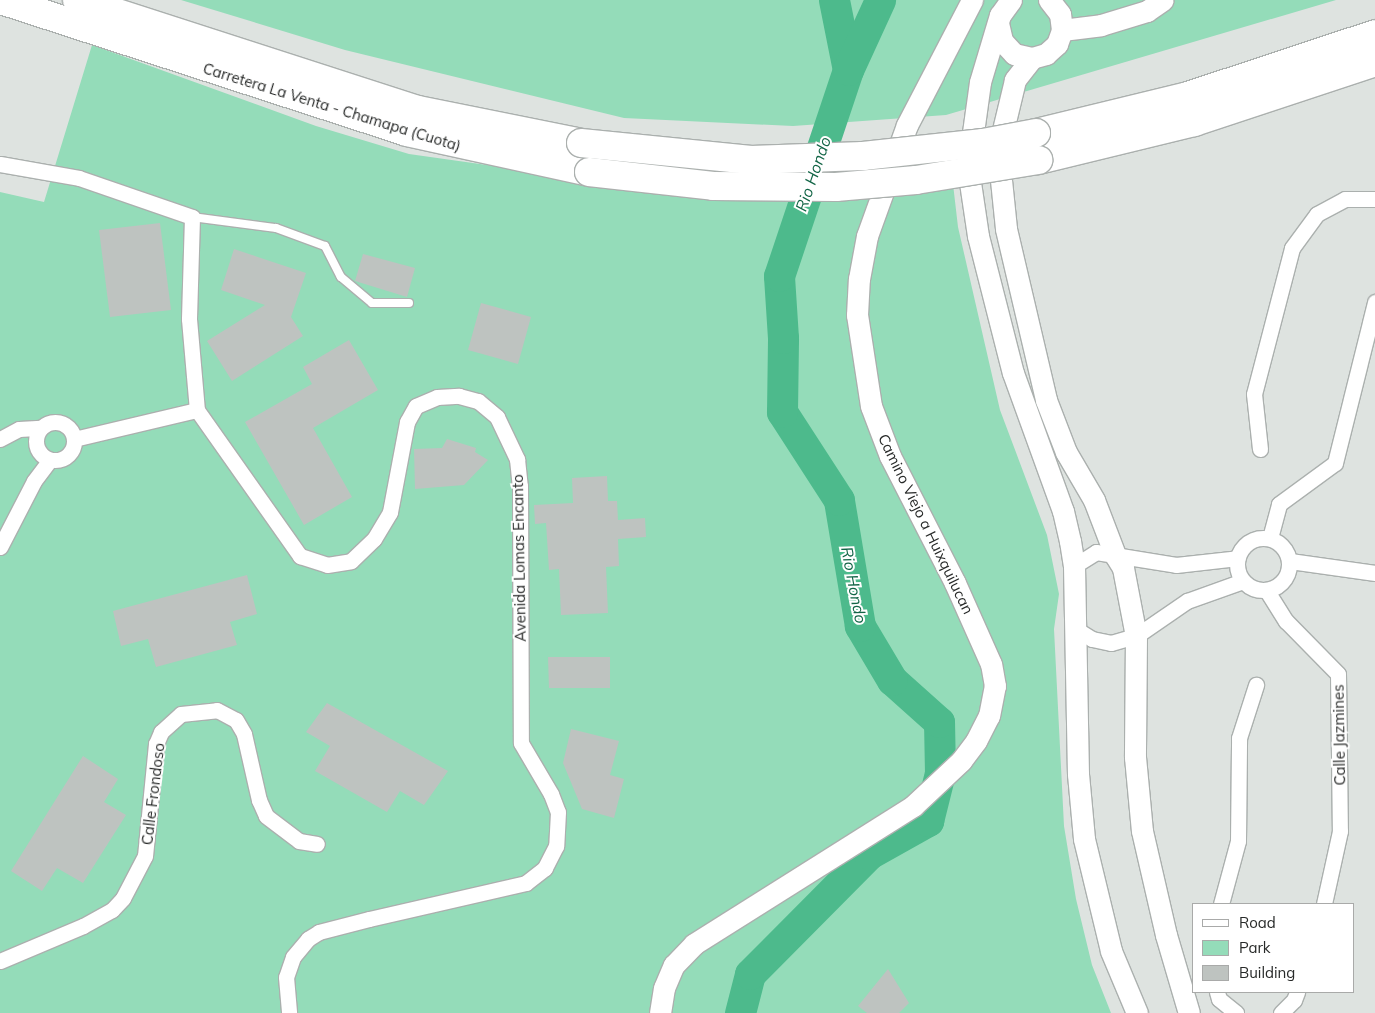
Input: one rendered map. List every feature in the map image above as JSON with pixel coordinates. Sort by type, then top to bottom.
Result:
[{"type":"highway","name":"Carretera La Venta - Chamapa (Cuota)","points":[[1,0],[407,132],[589,172],[713,186],[836,187],[916,180],[1038,160],[1194,122],[1375,62]]},
{"type":"highway","name":"Carretera La Venta - Chamapa (Cuota)","points":[[77,0],[418,110],[581,143],[751,160],[863,156],[983,143],[1036,133],[1188,96],[1375,34]]},
{"type":"main road","name":"Camino Viejo a Huixquilucan","points":[[660,1013],[664,988],[674,965],[694,944],[845,851],[926,795],[961,761],[976,741],[989,716],[995,686],[992,664],[955,584],[890,456],[871,406],[858,315],[859,279],[867,236],[907,125],[972,0]]},
{"type":"main road","points":[[1011,0],[1003,8],[980,82],[968,170],[978,236],[998,318],[1033,437],[1063,511],[1074,566],[1078,774],[1084,839],[1111,951],[1137,1013]]},
{"type":"main road","points":[[1049,0],[1060,14],[1062,30],[1052,50],[1032,58],[1016,80],[998,151],[1006,229],[1046,400],[1066,452],[1094,500],[1115,555],[1124,568],[1136,636],[1135,757],[1142,831],[1166,935],[1189,1013]]},
{"type":"main road","points":[[1062,30],[1119,20],[1147,11],[1163,0]]},
{"type":"main road","points":[[998,23],[1005,46],[1014,54],[1032,58]]},
{"type":"street","points":[[0,164],[79,178],[192,217],[189,319],[197,410],[74,439]]},
{"type":"street","points":[[1260,449],[1254,394],[1292,248],[1316,214],[1345,199],[1375,199]]},
{"type":"street","points":[[1270,538],[1278,504],[1335,463],[1375,302]]},
{"type":"street","name":"Avenida Lomas Encanto","points":[[197,410],[300,556],[326,565],[351,560],[374,538],[390,512],[407,422],[416,406],[437,397],[459,396],[478,401],[497,417],[517,459],[520,486],[521,743],[551,794],[558,812],[556,846],[545,868],[526,883],[450,903],[369,919],[319,932],[308,939],[293,957],[286,977],[289,1013]]},
{"type":"street","points":[[0,439],[19,429],[41,428],[50,422],[61,422],[70,429],[74,439],[68,456],[50,460],[34,481],[0,547]]},
{"type":"street","points":[[41,428],[36,447],[41,455],[50,460]]},
{"type":"street","points":[[1270,538],[1283,546],[1290,561],[1288,575],[1280,585],[1267,590],[1254,589],[1243,581],[1238,570],[1238,558],[1244,546],[1256,539],[1270,538]]},
{"type":"street","points":[[1074,566],[1096,552],[1176,565],[1238,558]]},
{"type":"street","points":[[1290,561],[1375,573]]},
{"type":"street","points":[[1076,629],[1092,639],[1111,643],[1136,636],[1187,601],[1243,581]]},
{"type":"street","name":"Calle Jazmines","points":[[1267,590],[1286,621],[1338,674],[1340,831],[1324,903]]},
{"type":"street","points":[[1221,903],[1238,840],[1239,738],[1256,686]]},
{"type":"street","name":"Calle Frondoso","points":[[0,961],[84,926],[112,910],[123,898],[145,856],[156,744],[160,732],[180,714],[217,710],[236,720],[244,734],[266,816],[299,841],[317,844]]},
{"type":"street","points":[[1217,993],[1219,999],[1236,1013]]},
{"type":"street","points":[[1282,1013],[1294,1000],[1297,993]]},
{"type":"lane","points":[[192,217],[276,228],[324,246],[341,277],[372,303],[409,303]]},
{"type":"green space","points":[[181,0],[1336,0],[946,115],[793,126],[624,118],[345,50]]},
{"type":"green space","points":[[92,45],[316,126],[409,154],[522,170],[953,184],[958,227],[1000,410],[1047,535],[1059,594],[1054,629],[1064,826],[1076,899],[1092,965],[1111,1013],[0,1013],[0,192],[44,202]]},
{"type":"building","points":[[160,223],[171,310],[110,317],[99,230]]},
{"type":"building","points":[[234,249],[306,273],[291,317],[303,336],[232,381],[207,341],[265,305],[221,290]]},
{"type":"building","points":[[363,254],[415,268],[407,297],[355,281]]},
{"type":"building","points":[[481,303],[531,317],[518,364],[468,350]]},
{"type":"building","points":[[349,340],[378,390],[313,428],[352,497],[304,525],[245,422],[312,384],[303,367]]},
{"type":"building","points":[[447,439],[476,448],[475,452],[488,460],[464,485],[415,489],[414,449],[442,448]]},
{"type":"building","points":[[607,476],[608,501],[617,501],[618,520],[645,518],[646,537],[618,539],[619,566],[606,567],[608,613],[561,615],[559,569],[549,570],[546,523],[535,524],[534,505],[573,503],[572,478]]},
{"type":"building","points":[[247,575],[257,614],[230,622],[237,645],[156,667],[148,639],[121,646],[113,611]]},
{"type":"building","points":[[548,657],[610,657],[610,688],[549,688]]},
{"type":"building","points":[[327,703],[448,771],[424,805],[400,791],[387,812],[315,771],[330,746],[306,732]]},
{"type":"building","points":[[571,729],[619,741],[610,775],[624,779],[614,818],[582,809],[563,763]]},
{"type":"building","points":[[83,756],[118,779],[104,802],[126,815],[83,883],[57,868],[42,891],[11,871]]},
{"type":"building","points":[[888,969],[909,1003],[899,1013],[867,1013],[858,1006]]},
{"type":"waterway","points":[[834,0],[848,70]]},
{"type":"waterway","name":"Rio Hondo","points":[[740,1013],[750,974],[869,854],[928,821],[940,773],[939,722],[892,680],[860,626],[839,500],[782,412],[783,338],[779,276],[848,70],[880,0]]}]
